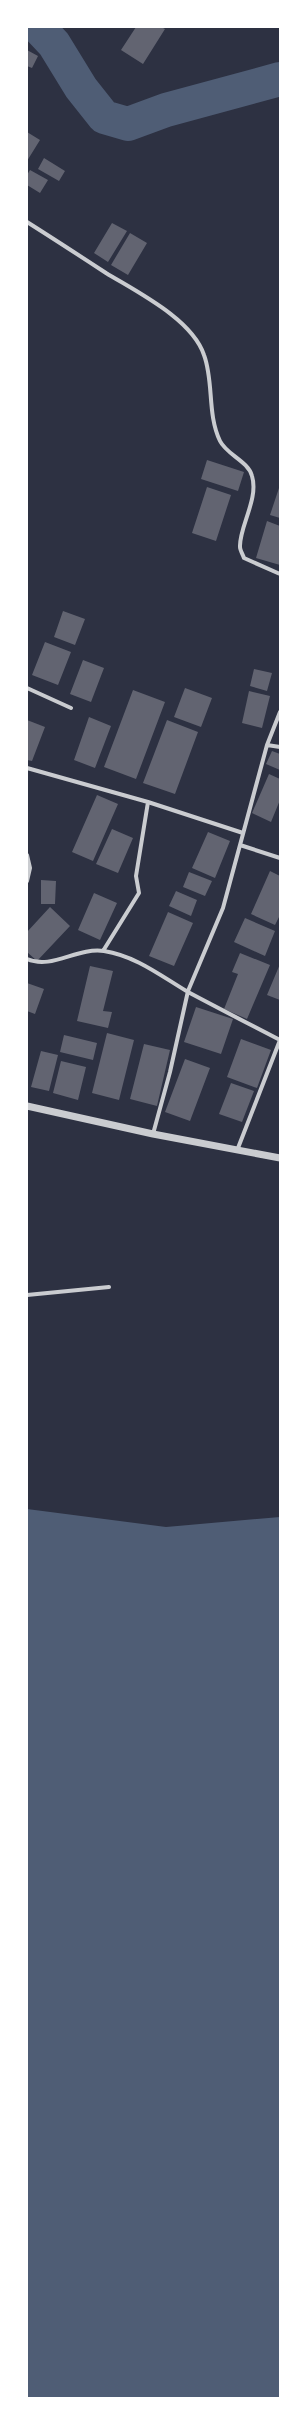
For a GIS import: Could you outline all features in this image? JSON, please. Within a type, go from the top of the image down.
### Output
[{"type":"street","points":[[27,222],[155,304],[177,320],[194,336],[204,355],[212,413],[220,441],[231,456],[252,474],[254,484],[252,500],[240,546],[244,558],[280,574]]},
{"type":"street","points":[[27,688],[71,708]]},
{"type":"street","points":[[153,1134],[170,1072],[188,991],[223,908],[267,745],[280,712]]},
{"type":"street","points":[[267,745],[280,747]]},
{"type":"street","points":[[27,768],[148,802],[243,833]]},
{"type":"street","points":[[103,951],[139,894],[137,872],[148,802]]},
{"type":"street","points":[[240,845],[280,858]]},
{"type":"street","points":[[27,856],[30,868],[27,881]]},
{"type":"street","points":[[27,960],[40,964],[86,952],[103,951],[145,965],[188,991],[280,1040],[238,1148]]},
{"type":"street","points":[[27,1106],[153,1134],[238,1148],[280,1158]]},
{"type":"street","points":[[27,1294],[109,1287]]},
{"type":"water","points":[[27,1509],[166,1527],[280,1517],[280,2398],[27,2398]]},
{"type":"building","points":[[136,27],[161,27],[165,29],[143,64],[121,50]]},
{"type":"building","points":[[27,50],[38,56],[32,68],[27,66]]},
{"type":"building","points":[[27,132],[40,140],[27,161]]},
{"type":"building","points":[[44,158],[65,171],[59,181],[38,169]]},
{"type":"building","points":[[30,170],[48,180],[40,193],[27,185],[27,175]]},
{"type":"building","points":[[112,223],[127,231],[108,262],[94,253]]},
{"type":"building","points":[[130,233],[147,243],[128,275],[111,265]]},
{"type":"building","points":[[207,460],[244,472],[238,491],[201,479]]},
{"type":"building","points":[[280,485],[280,518],[270,515]]},
{"type":"building","points":[[207,487],[231,495],[216,541],[192,533]]},
{"type":"building","points":[[267,521],[280,526],[280,565],[256,558]]},
{"type":"building","points":[[63,611],[85,619],[75,645],[54,637]]},
{"type":"building","points":[[45,642],[71,652],[58,685],[32,675]]},
{"type":"building","points":[[83,660],[104,668],[91,702],[70,694]]},
{"type":"building","points":[[254,669],[272,673],[267,691],[250,686]]},
{"type":"building","points":[[185,688],[212,698],[201,727],[174,717]]},
{"type":"building","points":[[133,690],[165,702],[136,779],[104,767]]},
{"type":"building","points":[[249,691],[270,696],[262,728],[242,723]]},
{"type":"building","points":[[89,717],[111,726],[95,768],[74,760]]},
{"type":"building","points":[[27,720],[45,727],[32,761],[27,760]]},
{"type":"building","points":[[167,720],[198,732],[175,794],[143,783]]},
{"type":"building","points":[[272,751],[280,754],[280,770],[266,764]]},
{"type":"building","points":[[269,774],[280,779],[280,800],[271,822],[252,813]]},
{"type":"building","points":[[97,795],[118,804],[93,861],[72,852]]},
{"type":"building","points":[[112,829],[133,838],[118,873],[96,864]]},
{"type":"building","points":[[208,832],[230,841],[215,878],[192,868]]},
{"type":"building","points":[[270,871],[280,876],[280,915],[275,925],[251,914]]},
{"type":"building","points":[[189,872],[212,881],[205,896],[183,887]]},
{"type":"building","points":[[41,880],[56,881],[55,904],[41,904]]},
{"type":"building","points":[[176,891],[197,900],[191,916],[169,906]]},
{"type":"building","points":[[94,893],[117,903],[100,940],[78,930]]},
{"type":"building","points":[[50,907],[70,926],[37,961],[27,952],[27,932]]},
{"type":"building","points":[[168,912],[193,923],[174,966],[149,956]]},
{"type":"building","points":[[245,918],[275,931],[265,956],[234,942]]},
{"type":"building","points":[[240,953],[270,965],[247,1019],[224,1009],[238,974],[232,972]]},
{"type":"building","points":[[280,964],[280,1000],[267,995]]},
{"type":"building","points":[[90,966],[113,971],[103,1011],[112,1012],[108,1028],[77,1021]]},
{"type":"building","points":[[27,983],[44,989],[35,1014],[27,1011]]},
{"type":"building","points":[[196,1007],[233,1019],[221,1054],[184,1042]]},
{"type":"building","points":[[107,1033],[134,1040],[119,1100],[92,1093]]},
{"type":"building","points":[[64,1035],[97,1043],[93,1060],[60,1052]]},
{"type":"building","points":[[241,1039],[271,1050],[257,1088],[227,1077]]},
{"type":"building","points":[[144,1044],[170,1050],[157,1106],[130,1099]]},
{"type":"building","points":[[41,1051],[58,1055],[49,1091],[31,1087]]},
{"type":"building","points":[[185,1059],[210,1068],[190,1121],[165,1112]]},
{"type":"building","points":[[61,1061],[86,1067],[78,1100],[53,1093]]},
{"type":"building","points":[[231,1083],[254,1091],[242,1122],[219,1114]]},
{"type":"waterway","points":[[38,27],[54,44],[81,88],[104,117],[128,124],[166,110],[280,79]]}]
